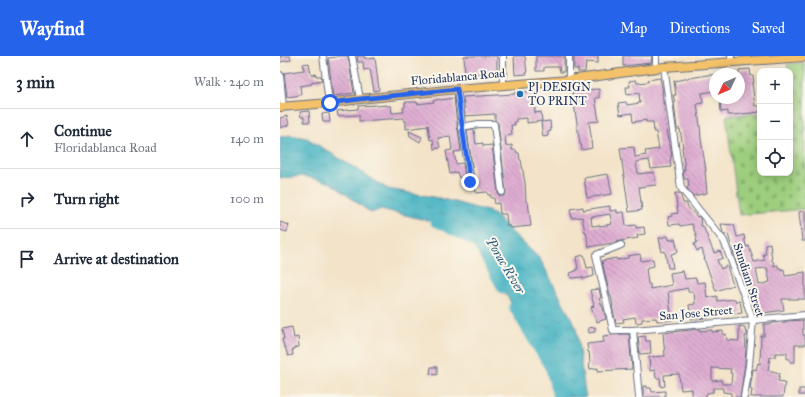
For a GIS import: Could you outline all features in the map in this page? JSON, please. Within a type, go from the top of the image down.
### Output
[{"type":"main road","name":"Floridablanca Road","points":[[281,107],[457,89],[569,80],[731,59],[801,57]]},
{"type":"street","points":[[323,56],[330,103]]},
{"type":"street","points":[[352,56],[360,99]]},
{"type":"street","points":[[503,56],[503,85]]},
{"type":"street","points":[[569,56],[569,80]]},
{"type":"street","name":"Sundiam Street","points":[[656,56],[660,67],[681,188],[724,241],[753,320],[744,397]]},
{"type":"street","points":[[280,75],[281,107]]},
{"type":"street","points":[[457,89],[470,182]]},
{"type":"street","points":[[462,127],[480,124],[494,124],[502,192]]},
{"type":"street","name":"San Jose Street","points":[[621,245],[596,255],[613,330],[633,330],[805,315]]},
{"type":"street","points":[[633,330],[639,397]]},
{"type":"green space","points":[[805,63],[805,209],[739,215],[726,116],[757,113],[757,176],[793,176],[793,68],[788,68],[787,64]]},
{"type":"water","points":[[290,135],[307,138],[388,189],[439,198],[491,212],[540,259],[576,327],[586,397],[560,397],[546,354],[520,318],[482,249],[461,232],[433,222],[381,209],[371,213],[331,183],[304,176],[280,178],[280,137]]},
{"type":"building","points":[[280,56],[290,56],[291,60],[280,62]]},
{"type":"building","points":[[348,56],[354,93],[333,96],[328,58]]},
{"type":"building","points":[[357,56],[364,56],[364,58],[369,59],[375,58],[379,90],[374,91],[370,69],[364,70],[363,62],[358,62]]},
{"type":"building","points":[[464,56],[497,56],[497,73],[465,74]]},
{"type":"building","points":[[514,56],[525,56],[527,74],[515,75]]},
{"type":"building","points":[[536,56],[564,56],[564,72],[560,72],[559,67],[544,67],[544,71],[536,71]]},
{"type":"building","points":[[574,56],[598,56],[598,63],[586,62],[585,72],[578,72],[578,69],[574,69]]},
{"type":"building","points":[[623,56],[652,56],[651,63],[623,66]]},
{"type":"building","points":[[309,63],[311,75],[316,74],[316,76],[321,76],[322,80],[312,82],[312,84],[300,86],[301,95],[287,97],[284,73],[304,70],[303,64]]},
{"type":"building","points":[[745,69],[750,69],[751,76],[753,76],[754,83],[752,83],[757,112],[728,115],[728,111],[721,112],[720,104],[745,104]]},
{"type":"building","points":[[709,75],[709,92],[702,93],[703,103],[697,104],[706,171],[707,193],[693,196],[687,188],[689,186],[688,179],[684,179],[683,170],[685,170],[683,147],[680,129],[677,129],[673,95],[676,95],[674,81]]},
{"type":"building","points":[[660,78],[663,92],[665,121],[672,155],[670,160],[671,167],[651,169],[649,160],[636,162],[638,174],[654,172],[656,185],[639,187],[642,210],[629,212],[620,148],[634,147],[635,157],[646,155],[645,151],[659,149],[653,122],[646,122],[646,120],[633,122],[632,113],[620,115],[618,103],[626,102],[627,105],[640,103],[639,93],[627,95],[626,87],[630,87],[629,81],[636,80],[637,83],[648,82],[648,80]]},
{"type":"building","points":[[582,88],[582,90],[599,89],[599,98],[595,98],[599,121],[589,122],[592,148],[582,150],[572,90]]},
{"type":"building","points":[[535,91],[535,113],[541,112],[542,121],[527,123],[527,118],[516,119],[516,122],[514,122],[515,125],[511,125],[512,135],[505,136],[506,146],[512,145],[512,150],[516,150],[517,153],[519,153],[531,226],[511,228],[510,226],[507,226],[506,214],[500,214],[499,203],[495,204],[494,198],[491,198],[491,195],[488,195],[487,192],[476,193],[474,187],[467,130],[473,129],[476,144],[483,143],[483,146],[492,145],[498,193],[500,196],[504,196],[506,193],[498,123],[495,120],[495,114],[465,116],[463,97],[515,94]]},
{"type":"building","points":[[454,98],[461,151],[454,152],[456,164],[463,163],[465,177],[459,178],[457,172],[450,174],[446,151],[452,150],[450,136],[438,138],[440,148],[434,149],[433,139],[430,140],[428,125],[406,129],[406,121],[404,121],[404,118],[359,121],[359,115],[338,116],[337,111],[358,109],[358,106],[387,105],[391,106],[392,113],[404,112],[403,108],[405,107],[405,102],[417,102],[417,104],[434,102],[433,101],[440,99]]},
{"type":"building","points":[[309,111],[310,122],[304,122],[304,117],[301,117],[300,112]]},
{"type":"building","points":[[329,113],[330,122],[323,122],[322,114]]},
{"type":"building","points":[[287,116],[289,125],[280,128],[280,118]]},
{"type":"building","points":[[550,121],[551,131],[548,132],[548,136],[543,137],[541,122]]},
{"type":"building","points":[[409,131],[422,137],[420,142],[410,136]]},
{"type":"building","points":[[608,174],[612,194],[587,198],[584,178]]},
{"type":"building","points":[[675,193],[679,193],[683,203],[687,203],[687,206],[697,217],[698,216],[700,218],[701,226],[703,226],[714,253],[720,251],[723,258],[717,260],[721,269],[727,266],[733,285],[716,291],[704,259],[702,249],[697,251],[694,244],[697,242],[697,238],[692,224],[680,226],[679,224],[669,225],[668,217],[672,216],[671,214],[678,213]]},
{"type":"building","points":[[610,206],[610,211],[617,210],[617,213],[624,212],[626,226],[636,225],[636,228],[644,227],[645,234],[637,235],[638,238],[589,247],[582,217],[572,218],[570,209],[583,207],[583,210]],"holes":[[[610,214],[612,224],[592,226],[591,217]]]},
{"type":"building","points":[[805,211],[805,241],[802,241],[799,212]]},
{"type":"building","points":[[280,222],[289,225],[287,232],[280,230]]},
{"type":"building","points":[[721,224],[734,225],[737,237],[744,235],[746,247],[749,246],[754,262],[765,260],[763,254],[766,254],[765,244],[770,243],[774,266],[778,265],[778,268],[781,268],[781,270],[784,269],[785,276],[805,272],[805,299],[782,299],[784,310],[756,314],[743,280],[740,267],[738,267],[728,234],[725,235]],"holes":[[[767,268],[770,282],[759,285],[756,269]]]},
{"type":"building","points":[[668,236],[669,240],[675,239],[678,252],[671,254],[673,268],[668,268],[665,251],[662,252],[659,238]]},
{"type":"building","points":[[640,254],[641,261],[653,259],[654,266],[646,268],[650,289],[672,285],[670,273],[683,271],[685,279],[696,278],[697,283],[705,282],[707,298],[717,296],[717,301],[735,299],[736,302],[740,301],[742,313],[734,314],[734,310],[726,311],[725,309],[714,310],[714,316],[709,316],[709,318],[691,319],[689,305],[695,304],[694,292],[688,292],[688,288],[668,292],[672,320],[657,321],[656,318],[642,319],[642,322],[636,323],[635,317],[623,319],[624,322],[616,323],[602,261],[616,258],[617,260],[628,258],[628,256]]},
{"type":"building","points":[[584,255],[587,268],[593,267],[594,276],[583,279],[583,277],[571,278],[570,273],[578,269],[576,257]]},
{"type":"building","points":[[599,289],[601,298],[599,299],[606,319],[597,322],[591,307],[594,306],[590,290]]},
{"type":"building","points":[[803,320],[805,345],[795,345],[795,362],[790,362],[790,359],[787,359],[787,353],[775,353],[775,357],[770,357],[768,370],[780,373],[778,381],[785,382],[783,397],[751,397],[752,390],[750,389],[753,369],[756,370],[758,363],[760,364],[761,336],[764,336],[764,324]]},
{"type":"building","points":[[739,326],[745,327],[747,336],[745,336],[745,364],[740,397],[731,397],[731,393],[723,392],[723,388],[713,388],[713,392],[707,393],[706,397],[692,397],[692,389],[681,390],[679,374],[664,375],[665,386],[661,387],[660,378],[656,378],[655,370],[650,371],[649,357],[665,356],[663,333],[700,329],[700,331],[723,331],[723,335],[726,334],[727,340],[739,341]],"holes":[[[712,368],[731,369],[731,384],[722,384],[721,380],[712,381]]]},
{"type":"building","points":[[292,327],[294,338],[298,337],[299,347],[292,350],[293,355],[288,356],[282,339],[284,339],[282,329]]},
{"type":"building","points":[[595,327],[595,332],[589,333],[588,328]]},
{"type":"building","points":[[629,334],[632,369],[598,371],[598,368],[590,369],[587,344],[604,342],[603,336]]},
{"type":"building","points":[[645,336],[646,341],[650,341],[651,353],[640,354],[638,337]]},
{"type":"building","points":[[431,367],[437,367],[437,375],[430,374]]},
{"type":"building","points":[[643,386],[651,388],[652,392],[665,391],[665,397],[643,397]]},
{"type":"building","points":[[799,389],[805,389],[805,395],[799,395]]},
{"type":"waterway","name":"Porac River","points":[[435,221],[477,242],[503,288]]},
{"type":"waterway","name":"Porac River","points":[[514,307],[551,369],[558,397]]},
{"type":"place","name":"PJ DESIGN TO PRINT","points":[[520,94]]},
{"type":"route","points":[[330,103],[457,89],[470,182]]}]
